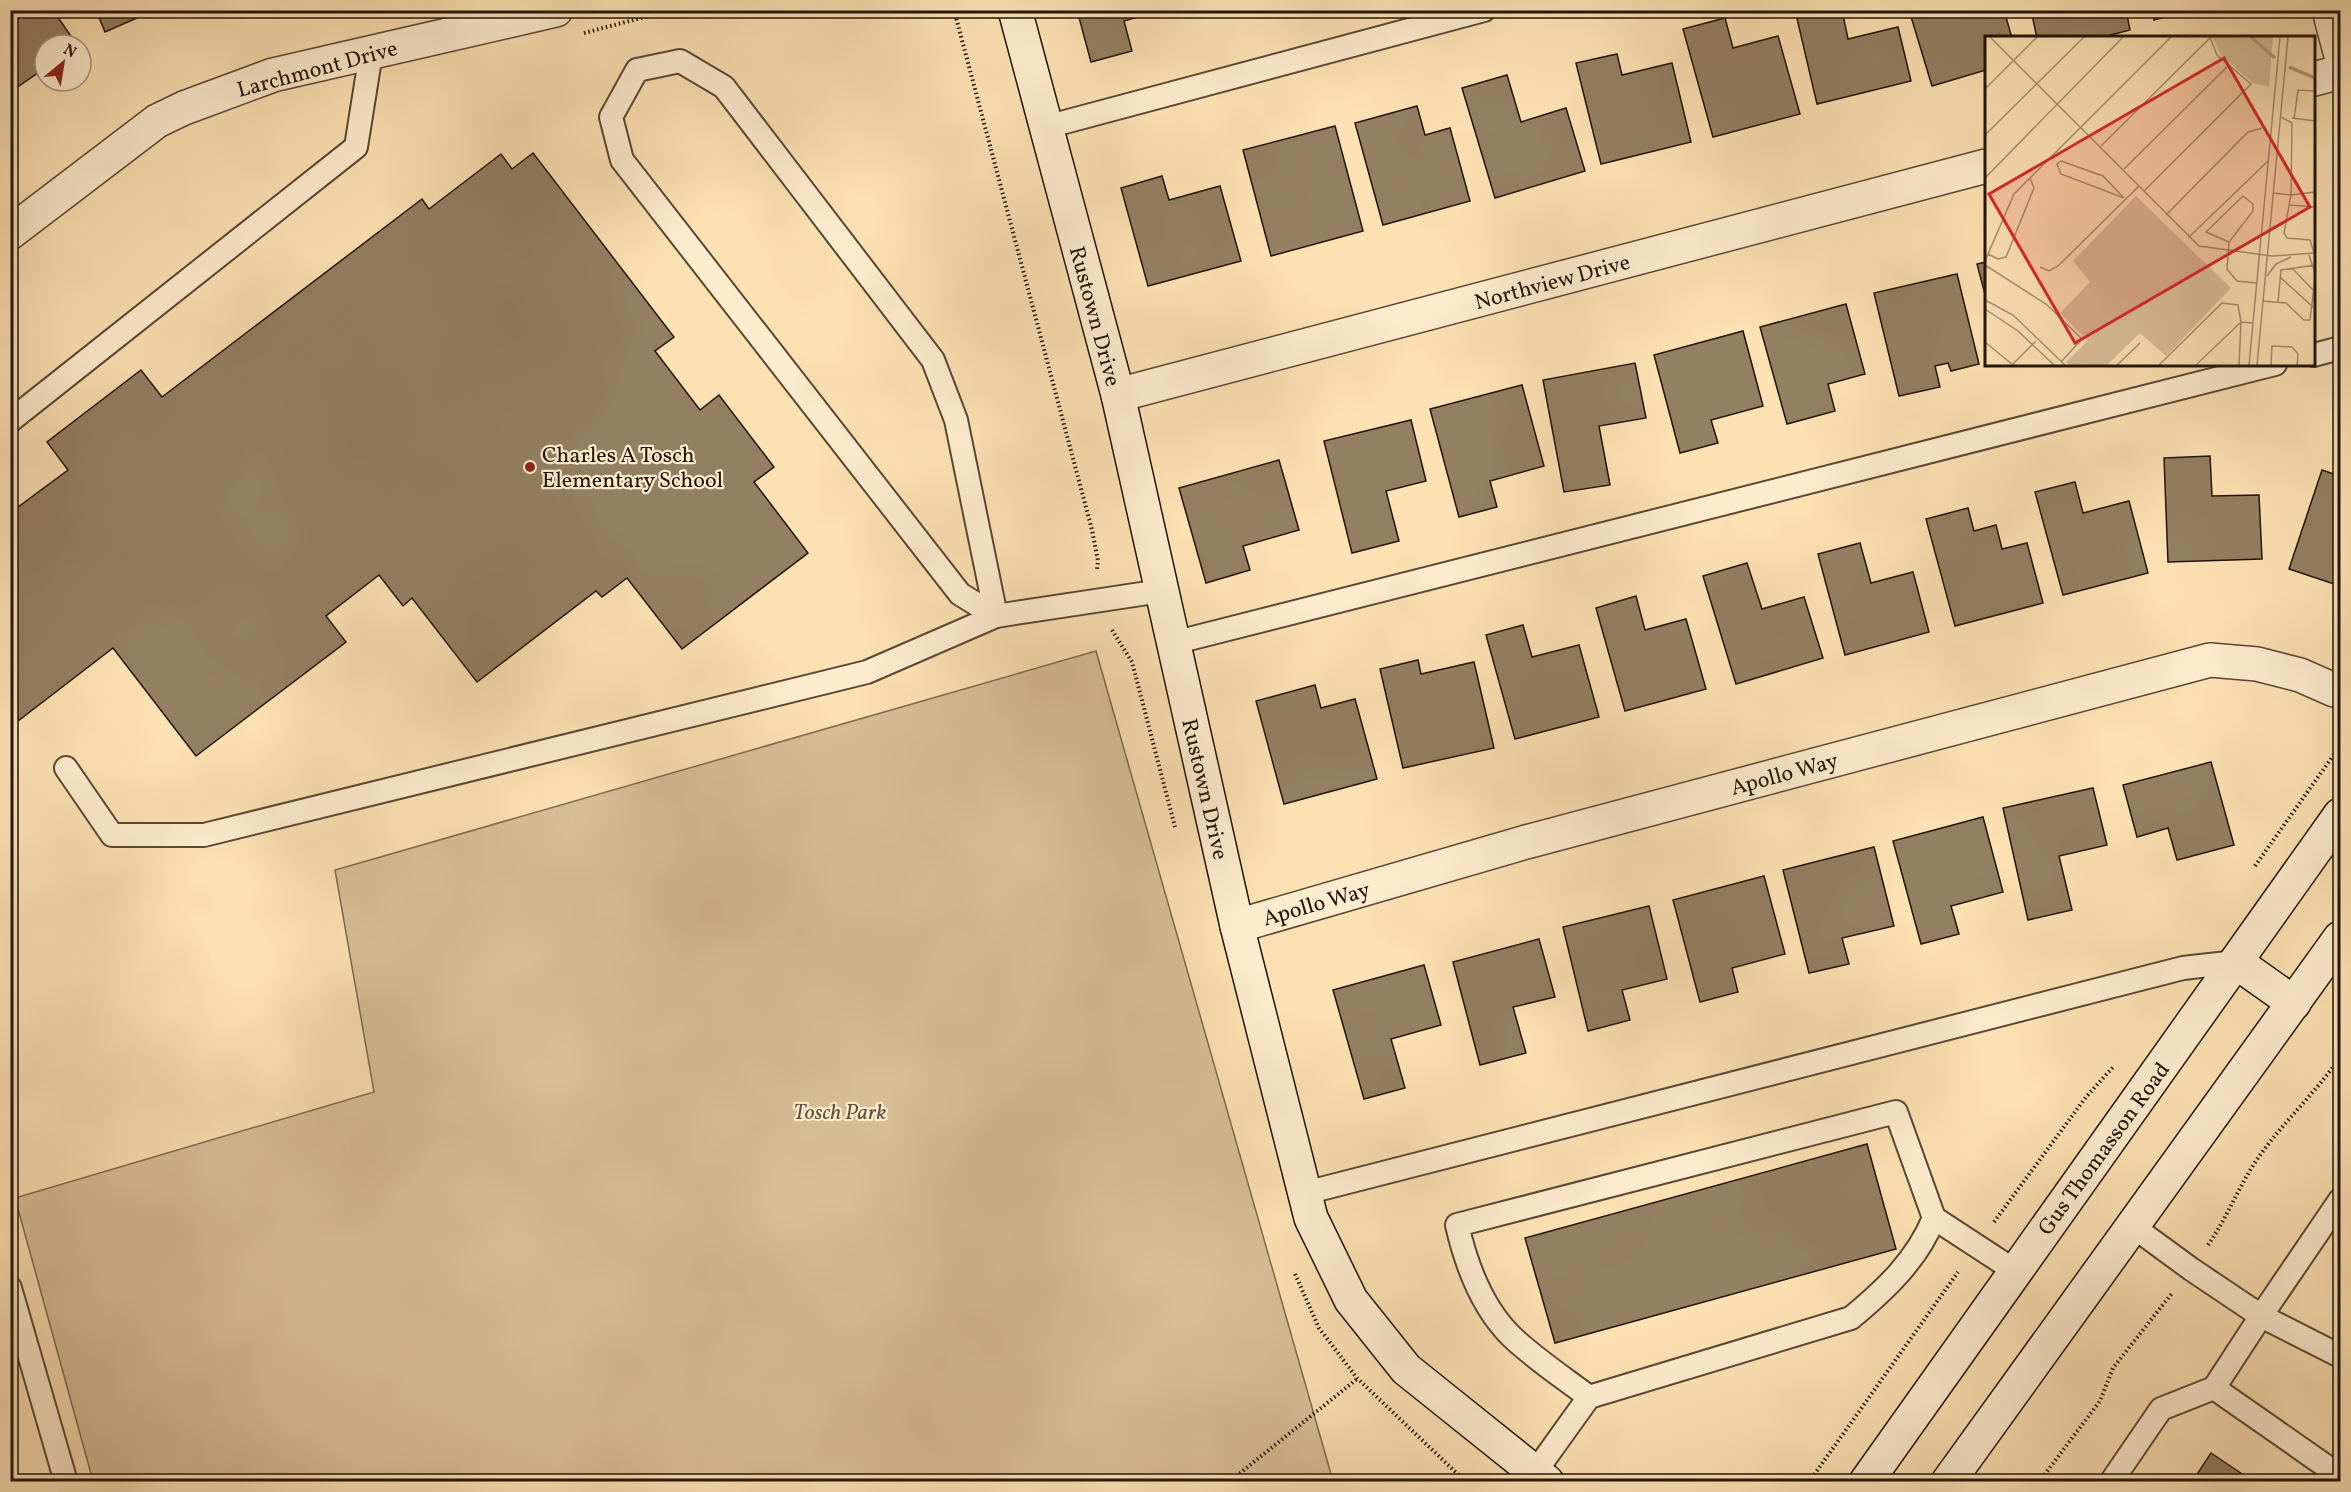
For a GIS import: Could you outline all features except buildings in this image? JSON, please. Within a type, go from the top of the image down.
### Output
[{"type":"street","name":"Larchmont Drive","points":[[10,233],[156,121],[184,108],[273,75],[556,10]]},
{"type":"street","name":"Rustown Drive","points":[[1015,10],[1118,395],[1237,926],[1311,1218],[1350,1300],[1406,1369],[1537,1479]]},
{"type":"street","points":[[2329,10],[2340,52]]},
{"type":"street","points":[[2315,78],[2340,72]]},
{"type":"street","name":"Northview Drive","points":[[1118,395],[1985,166]]},
{"type":"street","name":"Apollo Way","points":[[1237,926],[1526,842],[2210,660],[2258,663],[2300,675],[2334,690]]},
{"type":"street","name":"Gus Thomasson Road","points":[[1866,1482],[2340,816]]},
{"type":"street","points":[[1948,1482],[2340,938]]},
{"type":"street","points":[[2236,962],[2294,1003]]},
{"type":"lane","points":[[1046,127],[1484,10]]},
{"type":"lane","points":[[10,421],[356,147],[371,52]]},
{"type":"lane","points":[[680,61],[724,87],[933,360],[956,420],[996,616],[960,594],[622,160],[610,117],[637,70],[680,61]]},
{"type":"lane","points":[[2315,354],[2340,348]]},
{"type":"lane","points":[[1173,643],[2267,366]]},
{"type":"lane","points":[[66,768],[112,835],[204,835],[867,672],[996,616],[1161,591]]},
{"type":"lane","points":[[1305,1193],[2183,968],[2236,962]]},
{"type":"lane","points":[[1589,1397],[1511,1336],[1486,1302],[1465,1261],[1457,1225],[1896,1112],[1934,1218],[2015,1271]]},
{"type":"lane","points":[[2111,1482],[2161,1409],[2214,1388],[2260,1316],[2340,1200]]},
{"type":"lane","points":[[1537,1479],[1589,1397],[1851,1318],[1880,1294],[1901,1271],[1925,1240],[1934,1218]]},
{"type":"lane","points":[[2132,1225],[2260,1316],[2340,1356]]},
{"type":"lane","points":[[10,1288],[66,1482]]},
{"type":"lane","points":[[2214,1388],[2340,1476]]},
{"type":"path","points":[[2252,872],[2340,746]]},
{"type":"path","points":[[1809,1482],[1976,1246],[2086,1097],[2120,1057]]},
{"type":"path","points":[[1229,1482],[1358,1378]]},
{"type":"green space","name":"Tosch Park","points":[[1096,651],[1333,1481],[93,1481],[15,1198],[374,1092],[335,870]]},
{"type":"place","name":"Charles A Tosch Elementary School","points":[[530,467]]}]
